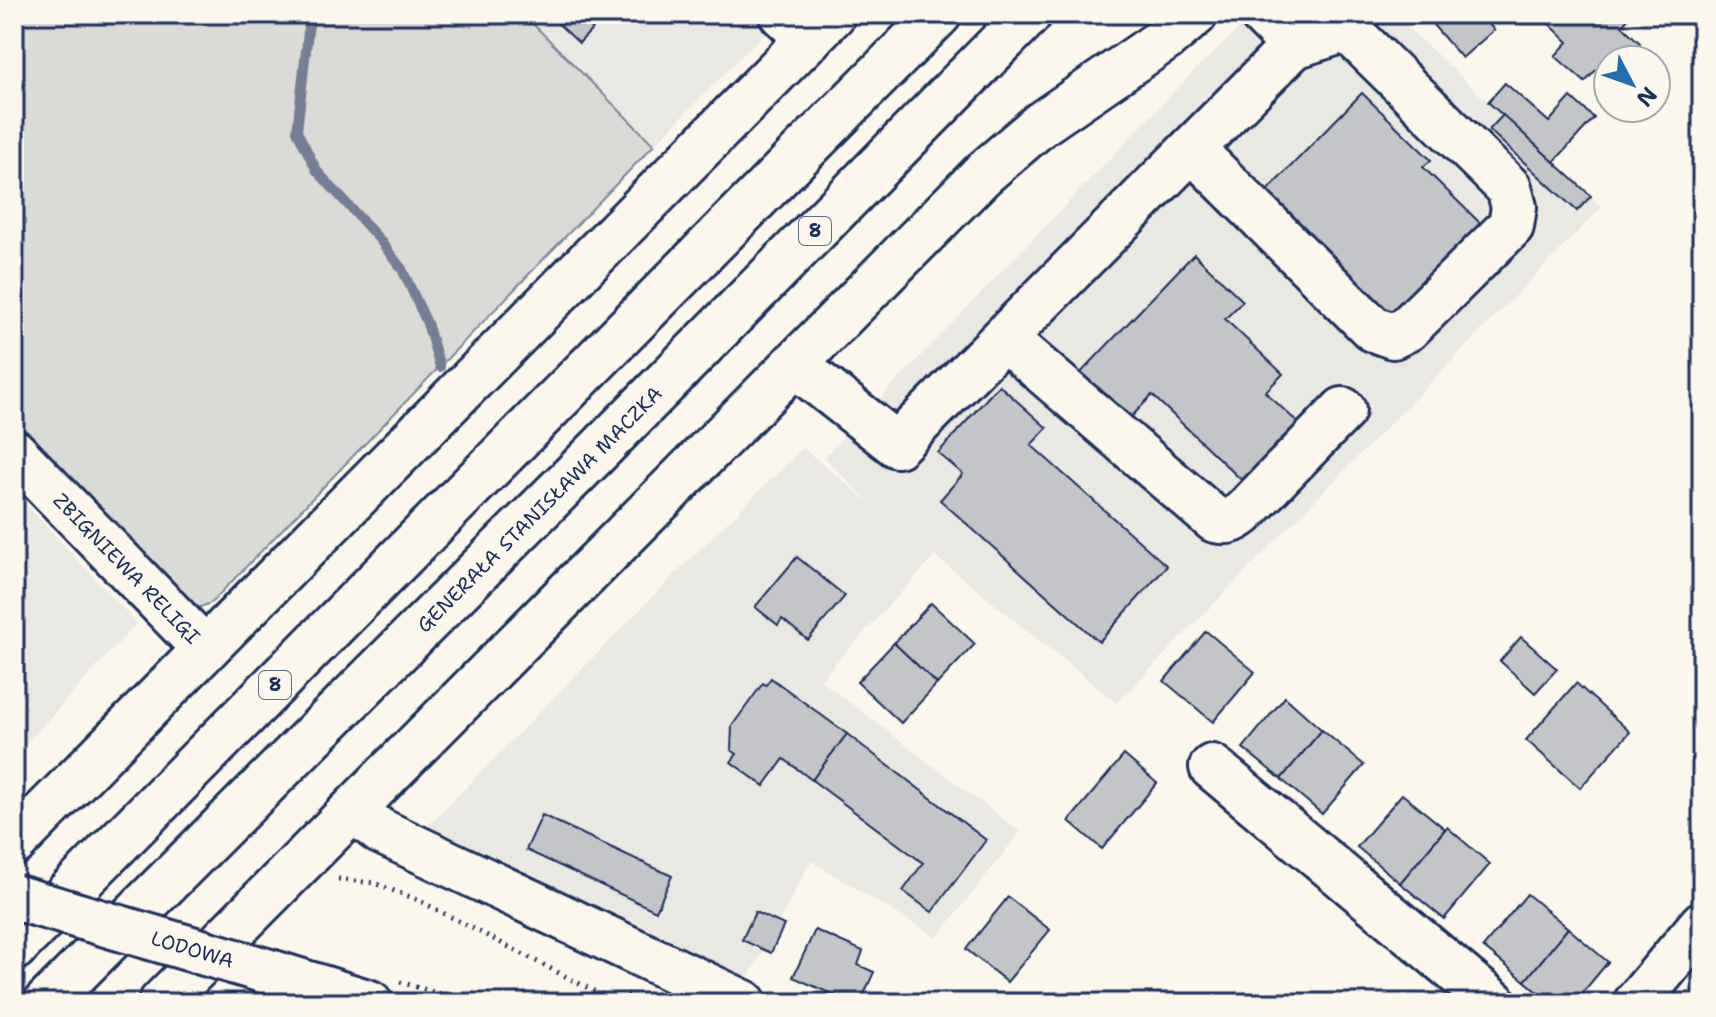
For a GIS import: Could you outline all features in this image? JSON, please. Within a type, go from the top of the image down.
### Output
[{"type":"main road","name":"8","points":[[14,948],[939,14]]},
{"type":"main road","name":"GENERAŁA STANISŁAWA MACZKA","points":[[46,1003],[1029,14]]},
{"type":"main road","points":[[161,1003],[1013,145],[1165,39],[1195,14]]},
{"type":"main road","points":[[1262,14],[1294,46]]},
{"type":"main road","points":[[14,843],[205,649],[808,22]]},
{"type":"main road","points":[[794,364],[897,445],[1294,46],[1347,29],[1509,188],[1514,207],[1511,226],[1407,329],[1393,336],[1373,329],[1192,149]]},
{"type":"main road","points":[[1004,338],[1067,409],[1215,520],[1224,522],[1235,520],[1243,513],[1343,410]]},
{"type":"main road","name":"ZBIGNIEWA RELIGI","points":[[14,452],[205,649]]},
{"type":"main road","points":[[1212,767],[1494,1003]]},
{"type":"main road","points":[[353,810],[380,831],[744,1003]]},
{"type":"main road","name":"LODOWA","points":[[14,897],[370,1003]]},
{"type":"main road","points":[[1636,1003],[1702,924]]},
{"type":"path","points":[[335,878],[374,883],[418,900],[617,1003]]},
{"type":"shaded area","points":[[14,14],[523,14],[654,145],[211,603],[198,608],[178,598],[14,420]]},
{"type":"shaded area","points":[[523,14],[783,14],[654,145]]},
{"type":"shaded area","points":[[1255,14],[1393,14],[1602,207],[1117,703],[935,556],[820,680],[1020,832],[937,938],[811,861],[748,978],[426,828],[803,448],[869,502],[824,457],[1194,71]]},
{"type":"shaded area","points":[[14,492],[137,623],[14,757]]},
{"type":"building","points":[[548,14],[607,14],[579,43]]},
{"type":"building","points":[[1444,14],[1463,14],[1466,18],[1471,14],[1480,14],[1494,30],[1462,58],[1433,25]]},
{"type":"building","points":[[1539,14],[1631,14],[1622,26],[1640,43],[1592,44],[1592,74],[1585,82],[1555,56],[1568,42]]},
{"type":"building","points":[[1505,83],[1549,122],[1571,97],[1592,116],[1592,120],[1554,162],[1488,102]]},
{"type":"building","points":[[1362,93],[1431,160],[1423,167],[1481,224],[1386,322],[1259,199]]},
{"type":"building","points":[[1503,115],[1591,196],[1577,211],[1489,130]]},
{"type":"building","points":[[1194,254],[1243,301],[1225,319],[1283,374],[1265,392],[1309,433],[1253,491],[1152,395],[1121,428],[1073,381]]},
{"type":"building","points":[[999,385],[1047,428],[1031,445],[1167,566],[1099,642],[940,500],[963,474],[938,453]]},
{"type":"building","points":[[797,557],[845,596],[808,640],[782,619],[778,625],[755,607]]},
{"type":"building","points":[[931,603],[975,644],[937,684],[894,643]]},
{"type":"building","points":[[1206,631],[1255,672],[1213,722],[1164,681]]},
{"type":"building","points":[[1521,637],[1557,669],[1535,693],[1500,661]]},
{"type":"building","points":[[894,643],[937,684],[901,723],[857,682]]},
{"type":"building","points":[[771,678],[847,734],[812,780],[784,759],[764,786],[731,762],[737,754],[731,750],[732,726],[763,683],[766,685]]},
{"type":"building","points":[[1576,683],[1630,732],[1580,788],[1526,740]]},
{"type":"building","points":[[1285,697],[1322,730],[1281,779],[1243,748]]},
{"type":"building","points":[[1322,730],[1364,765],[1322,814],[1281,779]]},
{"type":"building","points":[[847,734],[986,840],[932,912],[903,891],[923,863],[812,780]]},
{"type":"building","points":[[1124,755],[1157,783],[1102,849],[1069,821]]},
{"type":"building","points":[[1402,794],[1445,829],[1400,883],[1357,847]]},
{"type":"building","points":[[542,815],[672,876],[656,911],[526,850]]},
{"type":"building","points":[[1447,827],[1490,864],[1444,919],[1400,883]]},
{"type":"building","points":[[1527,894],[1568,928],[1525,981],[1483,947]]},
{"type":"building","points":[[1008,897],[1050,930],[1007,982],[966,949]]},
{"type":"building","points":[[755,912],[784,925],[771,953],[742,940]]},
{"type":"building","points":[[1568,928],[1608,962],[1574,1003],[1551,1003],[1525,981]]},
{"type":"building","points":[[815,930],[863,951],[858,965],[874,972],[860,1003],[852,1003],[793,977]]},
{"type":"waterway","points":[[310,14],[297,131],[317,171],[402,269],[427,323],[440,367]]}]
